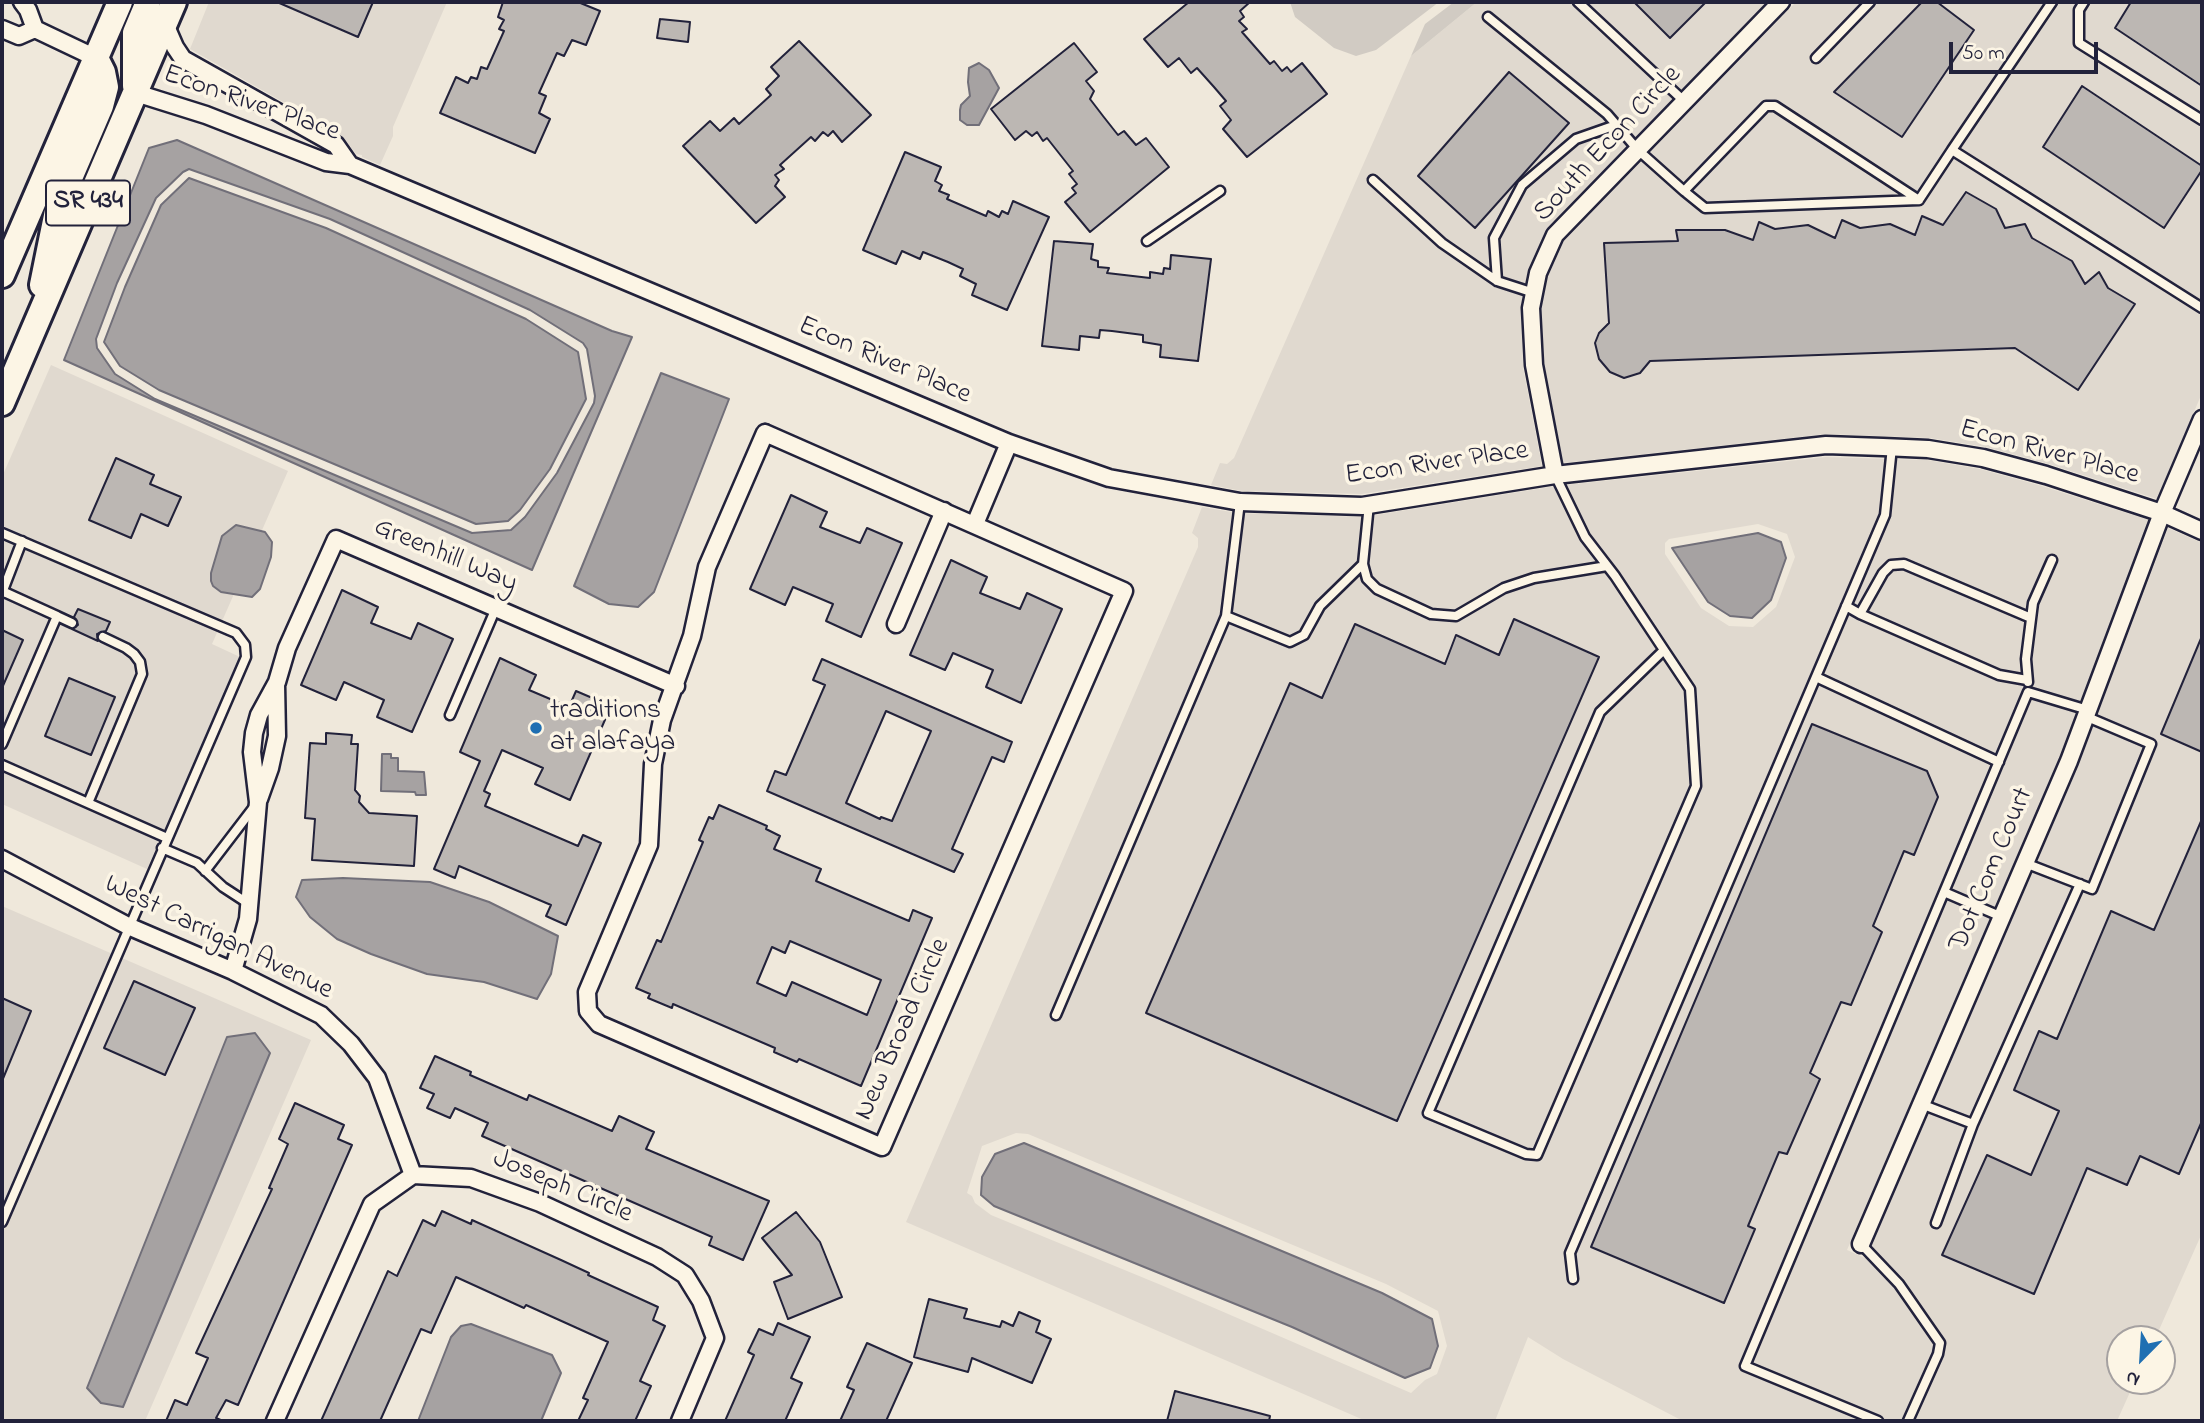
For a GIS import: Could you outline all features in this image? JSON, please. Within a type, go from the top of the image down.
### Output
[{"type":"main road","name":"SR 434","points":[[2,275],[120,2]]},
{"type":"main road","points":[[136,93],[135,33],[148,2]]},
{"type":"main road","name":"SR 434","points":[[2,404],[170,13]]},
{"type":"main road","points":[[32,334],[58,205],[101,106],[106,87],[96,58]]},
{"type":"street","points":[[6,2],[27,5],[35,29],[96,58]]},
{"type":"street","name":"South Econ Circle","points":[[1555,475],[1534,365],[1531,308],[1538,273],[1555,235],[1782,2]]},
{"type":"street","name":"Econ River Place","points":[[170,13],[175,47],[183,59],[336,145],[350,165]]},
{"type":"street","points":[[2,29],[19,36],[35,29]]},
{"type":"street","name":"Econ River Place","points":[[136,93],[206,115],[326,162],[350,165],[1009,443],[1109,478],[1240,502],[1369,504],[1555,475],[1826,445],[1892,447],[1928,449],[1983,458],[2046,475],[2162,513],[2202,531]]},
{"type":"street","points":[[2162,513],[2202,419]]},
{"type":"street","name":"New Broad Circle","points":[[765,433],[944,511],[1124,590],[882,1147],[599,1024],[588,1011],[587,992],[649,845],[653,764],[662,720],[692,636],[707,567],[765,433]]},
{"type":"street","points":[[975,524],[1009,443]]},
{"type":"street","points":[[896,624],[944,511]]},
{"type":"street","name":"Dot Com Court","points":[[1861,1244],[2069,761],[2162,513]]},
{"type":"street","name":"Greenhill Way","points":[[233,971],[248,919],[258,802],[252,752],[254,733],[287,648],[336,539],[676,685]]},
{"type":"street","name":"Greenhill Way","points":[[258,802],[270,768],[277,736],[276,682]]},
{"type":"street","name":"West Carrigan Avenue","points":[[2,859],[128,926],[233,971],[321,1015],[351,1044],[377,1078],[413,1175]]},
{"type":"street","points":[[275,1421],[372,1204],[413,1175]]},
{"type":"street","name":"Joseph Circle","points":[[413,1175],[471,1178],[540,1203],[657,1257],[685,1275],[701,1301],[715,1338],[680,1421]]},
{"type":"lane","points":[[1578,2],[1685,102]]},
{"type":"lane","points":[[1816,58],[1870,2]]},
{"type":"lane","points":[[1919,200],[2052,2]]},
{"type":"lane","points":[[2084,2],[2079,9],[2079,43],[2202,120]]},
{"type":"lane","points":[[1488,17],[1607,114],[1638,150],[1705,208],[1919,200]]},
{"type":"lane","points":[[1684,191],[1766,106],[1775,106],[1919,200]]},
{"type":"lane","points":[[1497,281],[1494,239],[1522,185],[1576,139],[1616,125]]},
{"type":"lane","points":[[1952,150],[2202,308]]},
{"type":"lane","points":[[1373,180],[1443,243],[1497,281],[1534,293]]},
{"type":"lane","points":[[1147,241],[1220,191]]},
{"type":"lane","points":[[1573,1279],[1570,1253],[1885,514],[1892,447]]},
{"type":"lane","points":[[1555,475],[1584,537],[1607,566],[1664,650],[1690,689],[1696,786],[1537,1154],[1526,1154],[1427,1113],[1600,712],[1664,650]]},
{"type":"lane","points":[[1056,1015],[1226,616],[1240,502]]},
{"type":"lane","points":[[1369,504],[1363,564],[1367,579],[1377,589],[1432,614],[1456,616],[1504,588],[1524,581],[1607,566]]},
{"type":"lane","points":[[2,533],[236,633],[245,645],[246,657],[2,1222]]},
{"type":"lane","points":[[22,541],[2,592],[72,623]]},
{"type":"lane","points":[[1878,1421],[1745,1366],[2028,692],[2026,659],[2033,603],[2052,560]]},
{"type":"lane","points":[[1226,616],[1290,642],[1304,635],[1320,606],[1363,564]]},
{"type":"lane","points":[[1860,614],[1883,573],[1891,565],[1904,565],[2031,618]]},
{"type":"lane","points":[[1846,606],[1999,675],[2027,680]]},
{"type":"lane","points":[[450,715],[496,608]]},
{"type":"lane","points":[[2,744],[57,617]]},
{"type":"lane","points":[[88,803],[142,674],[140,662],[134,654],[103,637]]},
{"type":"lane","points":[[1816,677],[1999,762]]},
{"type":"lane","points":[[2025,863],[2092,889],[2151,744],[2086,713],[2028,692]]},
{"type":"lane","points":[[2,765],[167,838]]},
{"type":"lane","points":[[205,871],[258,802]]},
{"type":"lane","points":[[162,848],[197,863],[223,887],[249,904]]},
{"type":"lane","points":[[1936,1223],[1973,1124],[2080,884]]},
{"type":"lane","points":[[1944,892],[2002,917]]},
{"type":"lane","points":[[1921,1104],[1973,1124]]},
{"type":"lane","points":[[1861,1244],[1899,1284],[1940,1343],[1938,1354],[1908,1421]]},
{"type":"shaded area","points":[[209,2],[447,2],[393,127],[393,136],[380,165],[356,154],[341,135],[190,49]]},
{"type":"shaded area","points":[[1290,2],[1439,2],[1376,50],[1356,56],[1334,48],[1295,17]]},
{"type":"shaded area","points":[[1454,2],[1477,2],[1411,56],[1425,24]]},
{"type":"shaded area","points":[[1477,2],[1767,2],[1549,227],[1528,271],[1521,306],[1523,367],[1542,466],[1362,494],[1242,491],[1211,485],[1220,463],[1227,464],[1234,458],[1411,56]]},
{"type":"shaded area","points":[[1796,2],[2202,2],[2202,393],[2157,499],[1986,447],[1930,438],[1826,434],[1563,463],[1544,362],[1541,308],[1548,276],[1564,241]]},
{"type":"shaded area","points":[[979,63],[989,70],[999,88],[979,125],[967,125],[960,120],[960,110],[970,96],[969,68]]},
{"type":"shaded area","points":[[177,140],[612,331],[632,337],[532,570],[64,360],[149,148]],"holes":[[[189,169],[330,219],[530,310],[583,343],[587,349],[594,403],[557,473],[525,517],[511,530],[472,533],[155,399],[115,374],[97,348],[96,339],[117,283],[156,198],[183,172]]]},
{"type":"shaded area","points":[[189,178],[326,228],[526,319],[578,352],[586,399],[550,469],[520,510],[508,521],[476,524],[159,390],[120,366],[104,342],[161,205]]},
{"type":"shaded area","points":[[51,365],[288,471],[212,644],[240,657],[147,869],[2,804],[2,477]]},
{"type":"shaded area","points":[[661,373],[729,399],[654,592],[638,607],[609,604],[574,586]]},
{"type":"shaded area","points":[[1826,457],[1927,460],[1980,469],[2149,520],[2060,757],[1847,1250],[1865,1258],[2079,764],[2168,528],[2202,543],[2202,1233],[2161,1325],[2106,1325],[2106,1395],[2129,1395],[2117,1421],[1683,1421],[1563,1359],[1528,1337],[1495,1421],[1366,1421],[906,1222],[1198,547],[1198,538],[1192,533],[1202,507],[1237,513],[1363,517],[1556,486]],"holes":[[[1758,524],[1787,534],[1795,557],[1776,607],[1753,627],[1729,626],[1701,608],[1665,554],[1665,543],[1669,539]],[[1016,1133],[1028,1134],[1386,1284],[1438,1311],[1447,1346],[1437,1374],[1425,1380],[1411,1393],[991,1215],[967,1193],[982,1146]]]},
{"type":"shaded area","points":[[236,525],[265,532],[272,542],[271,557],[260,589],[252,597],[221,592],[211,581],[222,536]]},
{"type":"shaded area","points":[[1758,533],[1781,542],[1786,558],[1771,600],[1752,618],[1730,616],[1708,602],[1672,548]]},
{"type":"shaded area","points":[[382,754],[391,754],[391,758],[398,758],[398,771],[424,772],[426,795],[381,791]]},
{"type":"shaded area","points":[[343,878],[430,882],[489,902],[558,936],[551,974],[537,999],[484,982],[427,974],[337,939],[310,917],[296,897],[302,880]]},
{"type":"shaded area","points":[[2,906],[311,1040],[145,1421],[2,1421]]},
{"type":"shaded area","points":[[255,1033],[270,1053],[123,1407],[101,1403],[87,1388],[227,1037]]},
{"type":"shaded area","points":[[1024,1143],[1382,1293],[1432,1319],[1438,1346],[1430,1368],[1405,1378],[1292,1327],[994,1206],[981,1195],[982,1177],[995,1154]]},
{"type":"shaded area","points":[[471,1324],[552,1355],[561,1373],[541,1421],[418,1421],[451,1337],[461,1326]]},
{"type":"building","points":[[277,2],[373,2],[358,37]]},
{"type":"building","points":[[503,2],[578,2],[600,11],[586,45],[572,40],[564,56],[557,53],[539,93],[546,96],[539,113],[550,119],[535,153],[440,113],[456,77],[468,83],[471,77],[477,79],[481,67],[487,69],[504,31],[499,29],[504,20],[498,17]]},
{"type":"building","points":[[1189,2],[1250,2],[1240,11],[1244,17],[1239,21],[1247,29],[1242,32],[1270,64],[1274,61],[1282,71],[1287,67],[1291,72],[1302,63],[1327,94],[1247,157],[1223,129],[1231,120],[1220,106],[1226,101],[1214,87],[1197,68],[1191,73],[1179,58],[1168,67],[1144,39]]},
{"type":"building","points":[[1634,2],[1706,2],[1670,38]]},
{"type":"building","points":[[1922,2],[1937,2],[1974,30],[1902,137],[1834,92]]},
{"type":"building","points":[[2131,2],[2202,2],[2202,86],[2115,28]]},
{"type":"building","points":[[660,19],[690,22],[688,42],[657,38]]},
{"type":"building","points":[[799,41],[871,115],[842,142],[833,131],[828,136],[823,132],[815,141],[811,137],[780,165],[784,169],[775,175],[779,180],[775,186],[785,197],[756,223],[683,146],[710,121],[720,131],[734,118],[739,124],[760,105],[771,95],[766,89],[779,76],[771,67]]},
{"type":"building","points":[[1074,43],[1097,72],[1086,81],[1094,91],[1090,99],[1103,116],[1118,135],[1124,131],[1136,145],[1146,138],[1169,167],[1090,232],[1065,202],[1076,193],[1072,188],[1077,184],[1069,174],[1073,171],[1047,138],[1043,141],[1037,132],[1032,136],[1026,131],[1015,140],[991,109]]},
{"type":"building","points":[[1509,72],[1569,123],[1475,228],[1418,176]]},
{"type":"building","points":[[2082,86],[2202,166],[2164,228],[2043,147]]},
{"type":"building","points":[[905,152],[941,167],[935,181],[942,185],[939,191],[949,195],[947,199],[986,216],[988,211],[999,217],[1002,211],[1008,214],[1013,201],[1049,217],[1007,310],[972,295],[976,284],[960,276],[963,269],[948,262],[923,252],[920,259],[902,251],[896,264],[863,250]]},
{"type":"building","points":[[1966,192],[1996,209],[2005,228],[2025,224],[2032,238],[2072,261],[2085,284],[2099,272],[2108,288],[2135,304],[2078,390],[2015,348],[1650,361],[1640,373],[1624,378],[1610,372],[1599,359],[1595,343],[1599,333],[1609,323],[1604,243],[1678,241],[1676,230],[1725,230],[1753,240],[1759,222],[1775,229],[1808,225],[1835,238],[1842,220],[1860,228],[1890,224],[1915,235],[1922,216],[1943,225]]},
{"type":"building","points":[[1054,241],[1093,244],[1091,259],[1098,261],[1098,267],[1109,268],[1107,273],[1150,278],[1150,272],[1163,274],[1164,268],[1170,269],[1171,255],[1211,259],[1198,361],[1160,357],[1161,345],[1143,342],[1143,335],[1112,331],[1100,330],[1099,338],[1080,336],[1079,350],[1042,346]]},
{"type":"building","points":[[116,458],[154,475],[150,484],[181,497],[168,526],[141,514],[131,538],[89,520]]},
{"type":"building","points":[[791,495],[827,512],[820,527],[860,543],[867,528],[902,543],[861,637],[826,621],[833,604],[793,587],[785,605],[750,589]]},
{"type":"building","points":[[951,560],[987,577],[980,593],[1020,609],[1027,593],[1062,609],[1021,703],[986,687],[993,670],[953,653],[945,670],[910,655]]},
{"type":"building","points":[[342,590],[378,607],[371,623],[411,639],[418,623],[453,639],[412,732],[377,717],[384,700],[344,682],[336,700],[301,685]]},
{"type":"building","points":[[78,609],[110,622],[106,631],[97,634],[98,641],[72,629],[78,625],[74,617]]},
{"type":"building","points":[[1514,619],[1599,657],[1397,1121],[1146,1013],[1290,683],[1322,698],[1355,624],[1445,664],[1456,635],[1499,655]]},
{"type":"building","points":[[2,630],[23,640],[2,688]]},
{"type":"building","points":[[2202,636],[2202,752],[2161,734]]},
{"type":"building","points":[[500,658],[536,675],[529,690],[569,707],[576,691],[611,706],[570,800],[535,784],[543,768],[502,750],[484,791],[490,794],[485,806],[578,846],[583,835],[601,843],[566,925],[546,916],[551,905],[459,866],[455,878],[434,869],[480,761],[460,752]]},
{"type":"building","points":[[822,659],[1012,742],[1004,762],[992,757],[952,849],[963,854],[954,872],[767,791],[775,771],[786,775],[825,685],[813,680]],"holes":[[[886,711],[931,731],[892,821],[881,817],[880,819],[846,803]]]},
{"type":"building","points":[[69,678],[115,697],[91,755],[45,736]]},
{"type":"building","points":[[1812,724],[1927,771],[1938,797],[1914,855],[1904,851],[1873,926],[1882,932],[1851,1005],[1841,1002],[1810,1073],[1820,1079],[1787,1154],[1779,1152],[1748,1226],[1755,1229],[1724,1303],[1591,1247]]},
{"type":"building","points":[[326,733],[352,735],[351,744],[358,744],[355,790],[360,796],[359,802],[369,813],[417,816],[414,866],[312,860],[315,819],[305,818],[310,743],[326,744]]},
{"type":"building","points":[[719,805],[767,826],[766,829],[780,836],[774,849],[821,869],[816,881],[909,921],[913,910],[932,918],[861,1086],[799,1059],[797,1062],[774,1052],[775,1048],[673,1004],[672,1008],[648,998],[650,994],[636,988],[657,940],[661,942],[703,842],[699,840],[709,817],[713,819]],"holes":[[[790,941],[881,980],[867,1015],[792,982],[786,996],[757,983],[772,947],[785,953]]]},
{"type":"building","points":[[2202,819],[2202,1121],[2179,1174],[2140,1156],[2127,1185],[2087,1168],[2034,1294],[1942,1255],[1987,1155],[2031,1175],[2059,1111],[2014,1090],[2039,1031],[2057,1039],[2111,911],[2154,930]]},
{"type":"building","points":[[134,981],[195,1008],[165,1075],[104,1048]]},
{"type":"building","points":[[2,998],[31,1011],[2,1081]]},
{"type":"building","points":[[435,1056],[527,1100],[529,1095],[612,1131],[619,1116],[654,1132],[646,1149],[769,1201],[743,1260],[709,1245],[712,1237],[482,1136],[488,1123],[455,1108],[450,1118],[427,1108],[434,1094],[420,1088]]},
{"type":"building","points":[[295,1103],[344,1125],[338,1139],[352,1145],[238,1405],[226,1400],[216,1418],[223,1421],[166,1421],[175,1400],[187,1405],[208,1358],[196,1353],[272,1189],[269,1188],[288,1144],[279,1139]]},
{"type":"building","points":[[442,1211],[471,1224],[472,1220],[658,1307],[653,1320],[665,1326],[640,1381],[651,1386],[635,1421],[578,1421],[588,1400],[583,1398],[608,1342],[456,1277],[431,1333],[421,1329],[380,1421],[321,1421],[388,1271],[397,1276],[423,1220],[435,1226]]},
{"type":"building","points":[[796,1212],[820,1242],[842,1297],[788,1319],[774,1282],[792,1275],[762,1238]]},
{"type":"building","points":[[929,1299],[967,1309],[964,1318],[1000,1327],[1002,1321],[1013,1326],[1019,1312],[1040,1321],[1036,1332],[1051,1339],[1032,1383],[972,1358],[968,1372],[914,1357]]},
{"type":"building","points":[[778,1323],[810,1337],[791,1378],[802,1383],[785,1421],[725,1421],[754,1355],[748,1352],[759,1329],[773,1335]]},
{"type":"building","points":[[867,1343],[912,1363],[886,1421],[840,1421],[854,1390],[847,1387]]},
{"type":"building","points":[[1175,1391],[1270,1416],[1269,1421],[1167,1421]]},
{"type":"place","name":"traditions at alafaya","points":[[536,728]]}]
